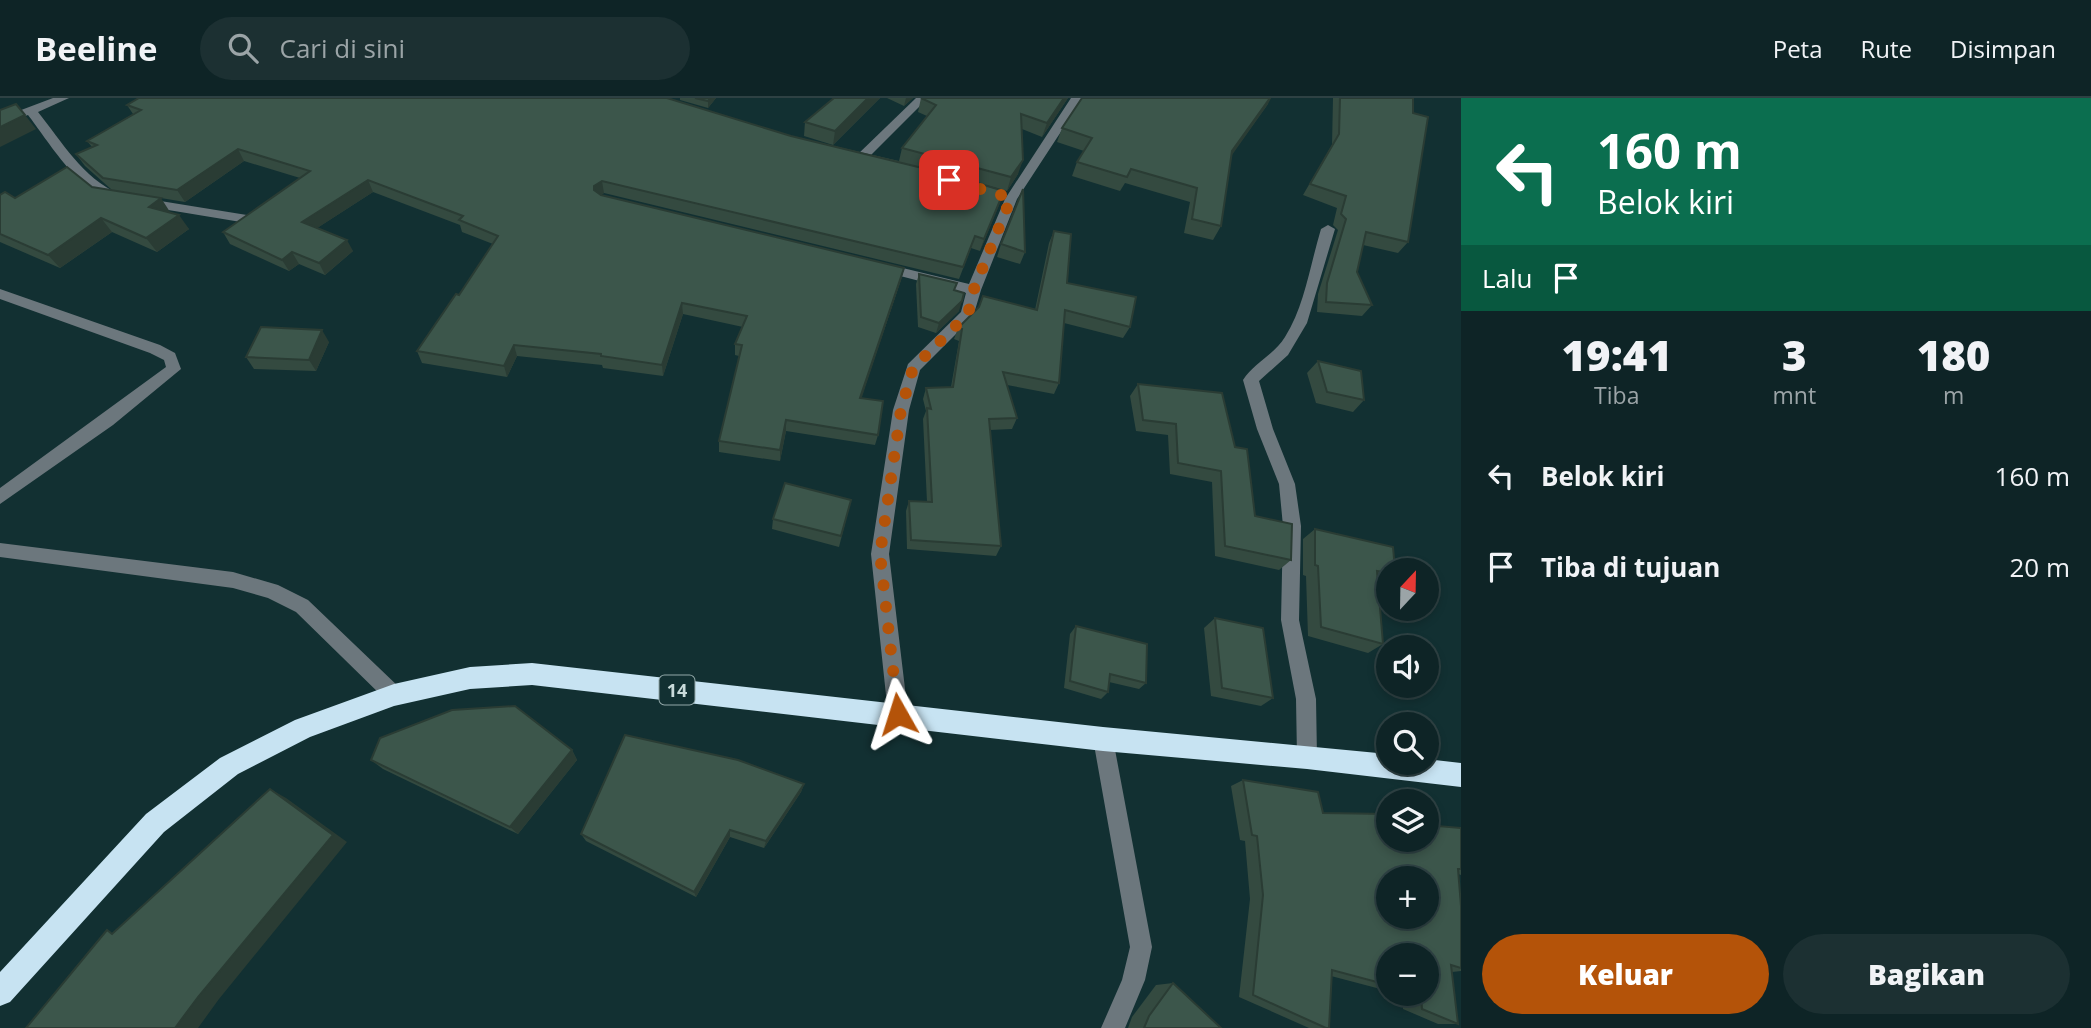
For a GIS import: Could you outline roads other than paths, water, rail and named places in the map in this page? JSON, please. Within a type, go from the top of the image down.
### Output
[{"type":"highway","name":"14","points":[[0,992],[155,823],[219,774],[303,728],[394,695],[470,678],[532,674],[1103,739],[1307,757],[1461,775]]},
{"type":"street","points":[[0,122],[63,98]]},
{"type":"street","points":[[861,159],[922,98]]},
{"type":"street","points":[[898,714],[880,554],[901,410],[913,368],[968,314],[1005,197],[1077,98]]},
{"type":"street","points":[[31,111],[81,174],[107,195],[253,220]]},
{"type":"street","points":[[1307,757],[1306,699],[1290,620],[1292,526],[1287,484],[1265,429],[1251,380],[1282,353],[1302,321],[1328,229]]},
{"type":"street","points":[[868,264],[974,289]]},
{"type":"street","points":[[0,294],[155,349],[170,357],[174,369],[118,413],[0,497]]},
{"type":"street","points":[[0,550],[233,580],[272,591],[302,606],[394,695]]},
{"type":"street","points":[[1103,739],[1141,947],[1133,980],[1113,1028]]}]
